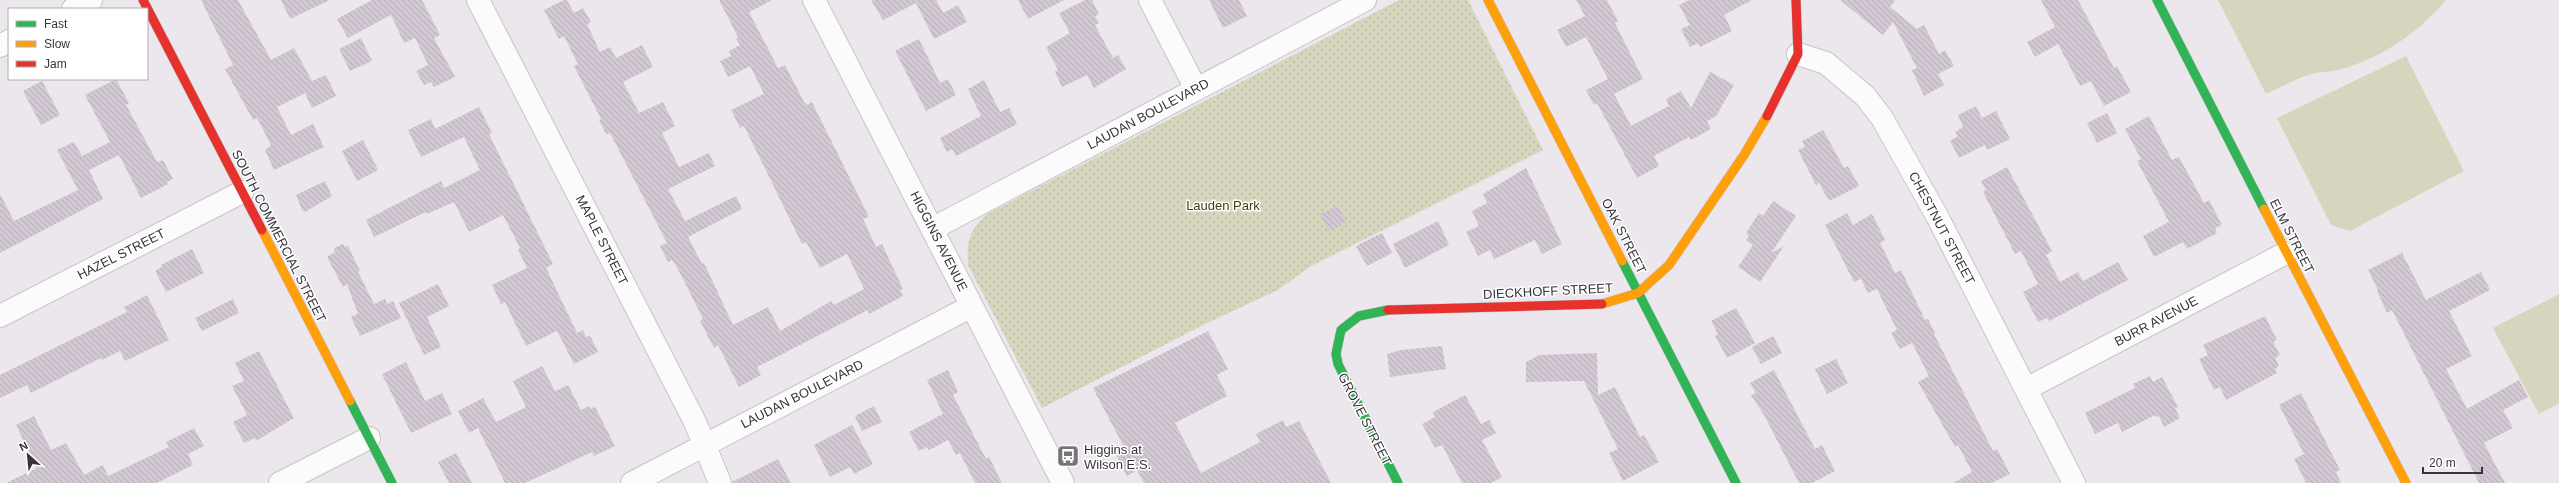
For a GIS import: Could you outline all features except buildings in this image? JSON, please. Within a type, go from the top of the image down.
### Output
[{"type":"street","points":[[75,8],[91,0]]},
{"type":"street","name":"MAPLE STREET","points":[[478,0],[695,422],[720,483]]},
{"type":"street","name":"HIGGINS AVENUE","points":[[814,0],[1063,483]]},
{"type":"street","points":[[1150,0],[1196,89]]},
{"type":"street","name":"LAUDAN BOULEVARD","points":[[932,229],[1365,0]]},
{"type":"street","name":"OAK STREET","points":[[1488,0],[1736,483]]},
{"type":"street","points":[[1796,0],[1798,54]]},
{"type":"street","name":"ELM STREET","points":[[2157,0],[2286,253],[2406,483]]},
{"type":"street","name":"SOUTH COMMERCIAL STREET","points":[[148,10],[392,483]]},
{"type":"street","name":"DIECKHOFF STREET","points":[[1341,330],[1359,316],[1381,310],[1604,304],[1638,293],[1669,265],[1744,155],[1765,120],[1798,54]]},
{"type":"street","name":"CHESTNUT STREET","points":[[1798,54],[1826,63],[1865,96],[1882,118],[1937,216],[2074,483]]},
{"type":"street","name":"HAZEL STREET","points":[[0,316],[242,192]]},
{"type":"street","name":"BURR AVENUE","points":[[2026,389],[2286,253]]},
{"type":"street","name":"LAUDAN BOULEVARD","points":[[632,483],[972,306]]},
{"type":"street","name":"GROVE STREET","points":[[1341,330],[1336,354],[1338,364],[1398,483]]},
{"type":"street","points":[[280,483],[368,438]]},
{"type":"green space","name":"Lauden Park","points":[[1399,0],[1468,0],[1543,150],[1311,266],[1278,290],[1205,324],[1042,408],[968,265],[970,236],[981,220],[987,214]]},
{"type":"green space","points":[[2218,0],[2446,0],[2411,34],[2384,52],[2338,70],[2305,76],[2266,94]]},
{"type":"green space","points":[[2406,56],[2464,171],[2350,231],[2331,225],[2277,118]]},
{"type":"green space","points":[[2559,294],[2559,403],[2539,414],[2493,328]]},
{"type":"traffic: fast","points":[[2157,0],[2264,209]]},
{"type":"traffic: fast","points":[[1622,261],[1736,483]]},
{"type":"traffic: fast","points":[[1388,310],[1359,316],[1341,330],[1336,354],[1338,364],[1398,483]]},
{"type":"traffic: fast","points":[[350,401],[392,483]]},
{"type":"traffic: slow","points":[[1488,0],[1622,261]]},
{"type":"traffic: slow","points":[[1602,304],[1638,293],[1669,265],[1744,155],[1767,116]]},
{"type":"traffic: slow","points":[[2264,209],[2406,483]]},
{"type":"traffic: slow","points":[[262,230],[350,401]]},
{"type":"traffic: jam","points":[[143,0],[147,8]]},
{"type":"traffic: jam","points":[[1767,116],[1798,54],[1796,0]]},
{"type":"traffic: jam","points":[[148,10],[262,230]]},
{"type":"traffic: jam","points":[[1388,310],[1602,304]]},
{"type":"place","name":"Higgins at Wilson E.S.","points":[[1068,456]]}]
